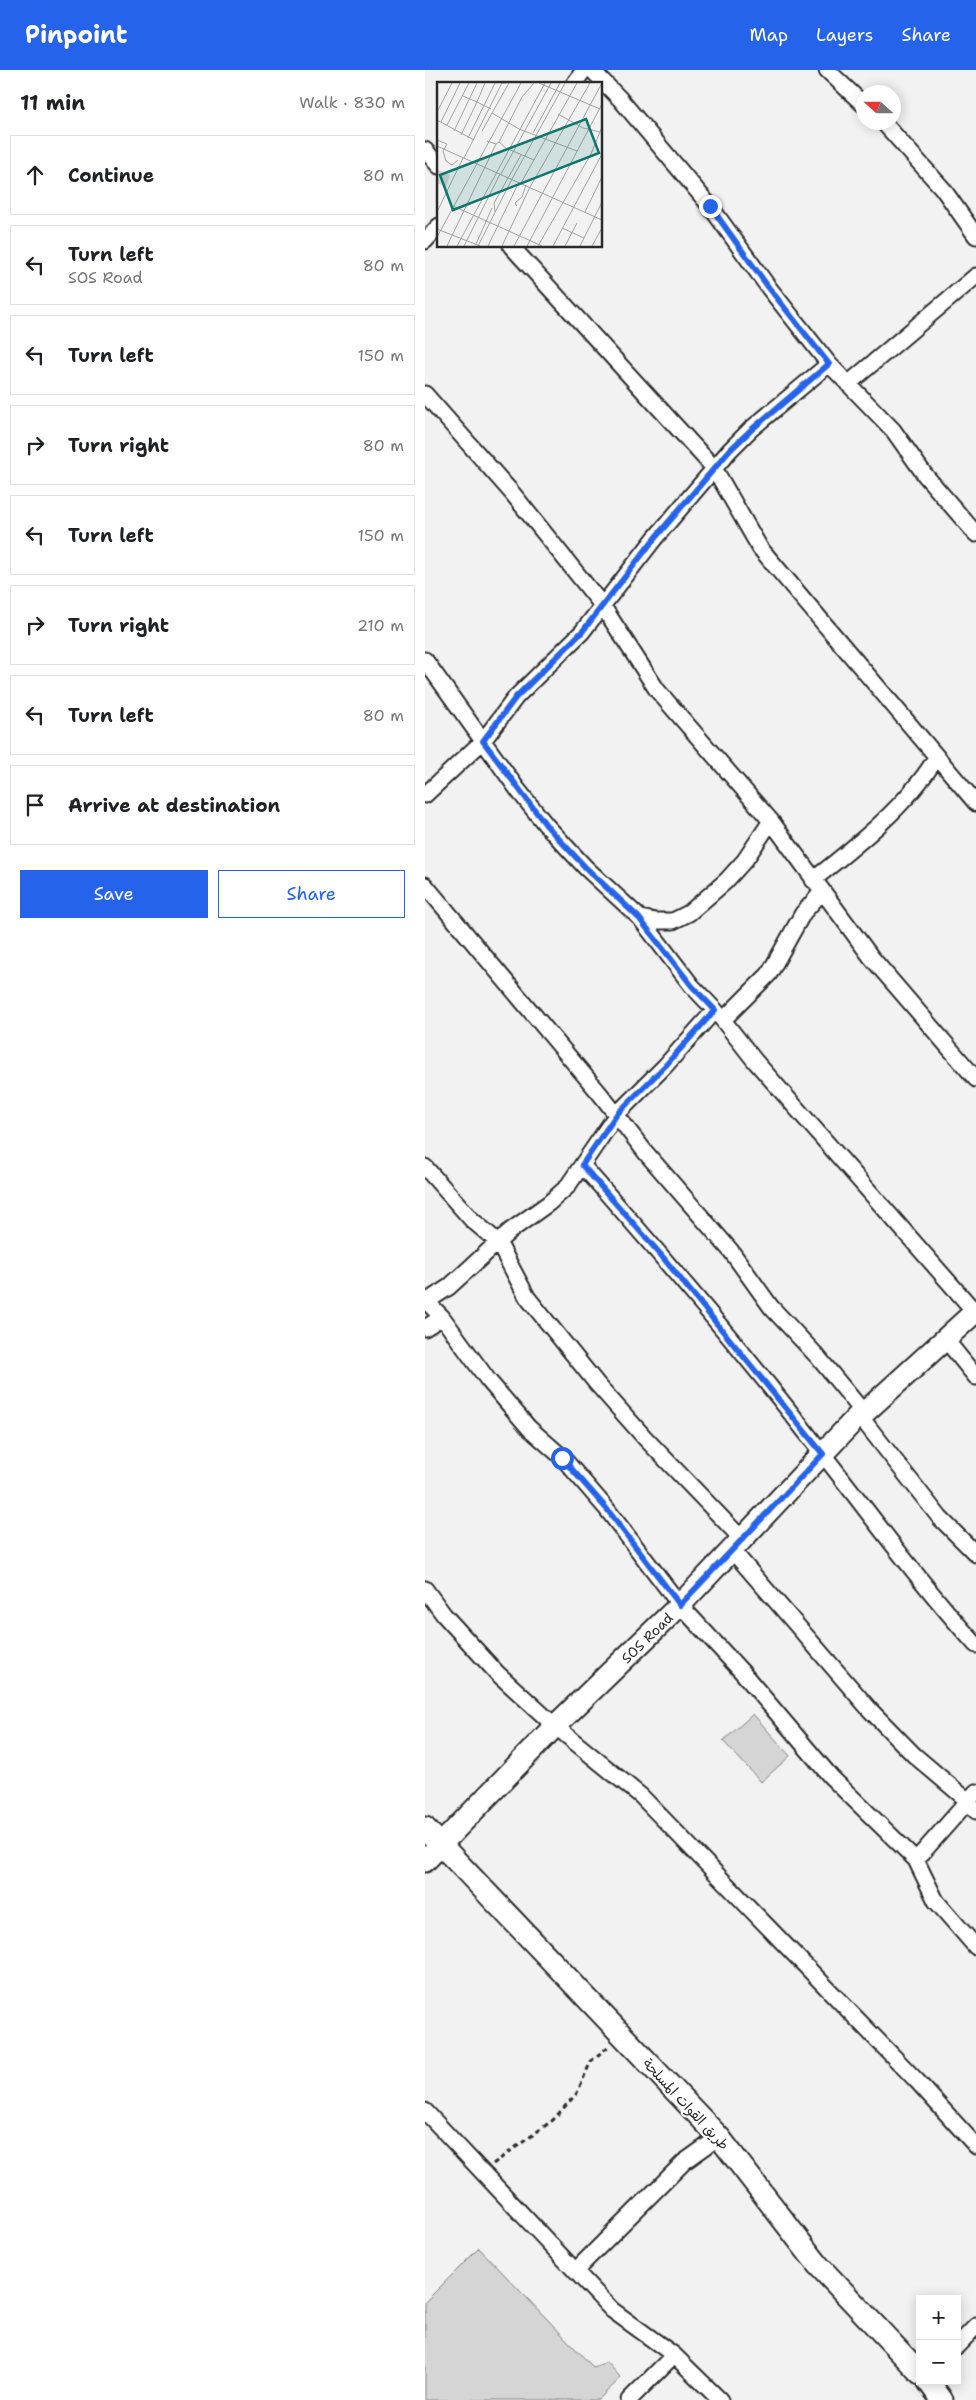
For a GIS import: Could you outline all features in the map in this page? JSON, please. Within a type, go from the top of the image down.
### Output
[{"type":"street","points":[[575,82],[584,70]]},
{"type":"street","points":[[592,70],[620,99],[710,206],[769,288],[829,364],[893,430],[925,475],[976,534]]},
{"type":"street","points":[[827,70],[856,97]]},
{"type":"street","points":[[890,130],[943,189],[976,234]]},
{"type":"street","points":[[425,150],[437,164]]},
{"type":"street","points":[[425,241],[437,228]]},
{"type":"street","points":[[513,248],[714,468],[760,548],[976,803]]},
{"type":"street","points":[[848,384],[976,276]]},
{"type":"street","points":[[425,795],[483,741],[516,697],[582,632],[655,538],[714,468],[751,430],[829,364]]},
{"type":"street","points":[[425,394],[513,494],[602,606],[657,690],[771,821],[871,957],[976,1079]]},
{"type":"street","points":[[425,660],[518,790],[552,832],[586,868],[639,918],[692,986],[719,1015],[755,1061],[975,1312]]},
{"type":"street","points":[[936,758],[927,773],[911,791],[847,854],[818,886],[769,974],[719,1015],[617,1114],[567,1187],[497,1242],[449,1287],[426,1301],[442,1316],[488,1380],[529,1428],[562,1458],[606,1508],[680,1605],[742,1672],[831,1777],[917,1860],[937,1902],[976,1947]]},
{"type":"street","points":[[639,918],[673,921],[689,913],[731,876],[771,821]]},
{"type":"street","points":[[425,885],[617,1114],[646,1154],[731,1250],[771,1307],[817,1356],[940,1518],[976,1554]]},
{"type":"street","points":[[582,1165],[661,1255],[823,1454],[937,1601],[976,1645]]},
{"type":"street","points":[[425,1167],[473,1220],[497,1242],[527,1297],[597,1384],[737,1544],[870,1710],[914,1755],[973,1801],[917,1860]]},
{"type":"street","name":"SOS Road","points":[[425,1861],[555,1726],[680,1605],[862,1414],[975,1312]]},
{"type":"street","points":[[425,1328],[442,1316]]},
{"type":"street","points":[[946,1340],[976,1377]]},
{"type":"street","points":[[425,1589],[444,1615],[497,1672],[555,1726],[641,1796],[917,2081],[976,2146]]},
{"type":"street","name":"طريق القوات المسلحة","points":[[425,1828],[719,2137],[818,2265],[916,2369]]},
{"type":"street","points":[[425,2111],[612,2310],[674,2355],[720,2400]]},
{"type":"street","points":[[576,2270],[684,2162],[719,2137]]},
{"type":"street","points":[[961,2342],[976,2326]]},
{"type":"street","points":[[629,2400],[674,2355]]},
{"type":"street","points":[[930,2385],[943,2400]]},
{"type":"path","points":[[483,2172],[553,2120],[577,2093],[591,2061],[622,2035]]},
{"type":"shaded area","points":[[753,1714],[790,1756],[761,1782],[723,1741]]},
{"type":"shaded area","points":[[479,2248],[593,2367],[607,2362],[621,2378],[598,2400],[425,2400],[425,2302]]},
{"type":"route","points":[[562,1458],[606,1508],[680,1605],[823,1454],[661,1255],[582,1165],[617,1114],[665,1066],[715,1010],[692,986],[639,918],[586,868],[546,825],[483,741],[516,697],[582,632],[655,538],[730,450],[829,364],[769,288],[710,206]]}]
